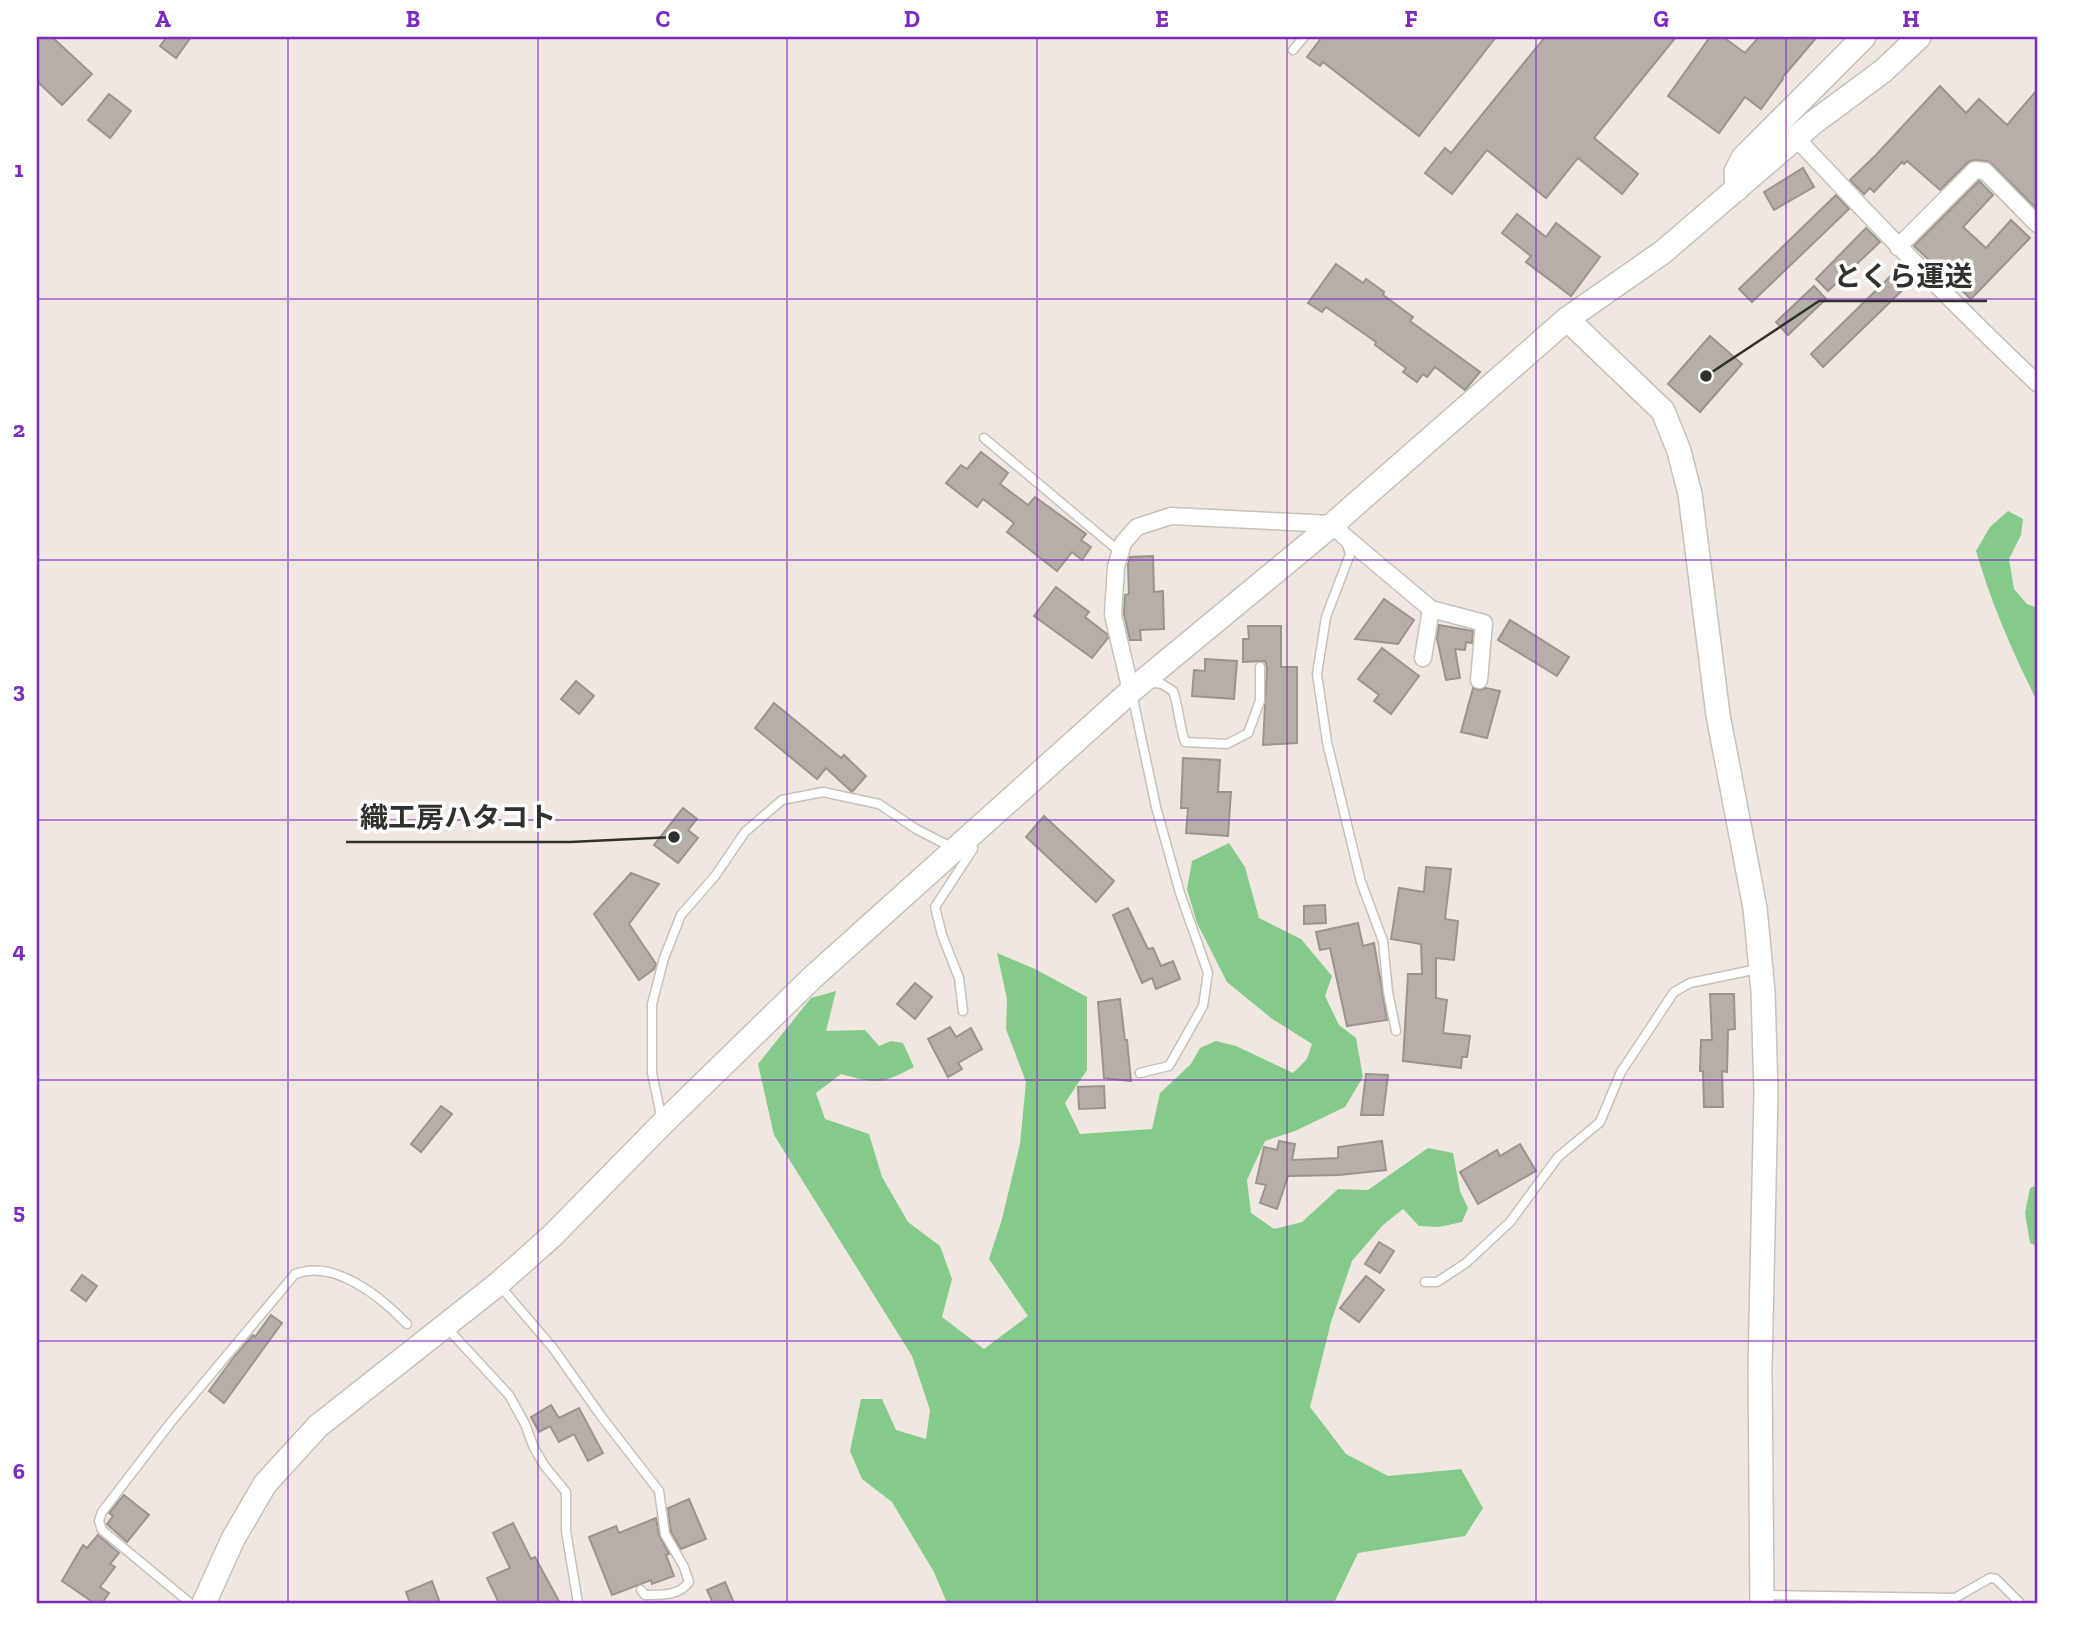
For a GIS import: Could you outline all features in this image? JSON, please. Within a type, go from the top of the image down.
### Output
[{"type":"street","points":[[1737,189],[1736,172],[1743,158],[1864,37]]},
{"type":"street","points":[[204,1603],[233,1539],[265,1484],[318,1426],[498,1284],[552,1236],[813,976],[1138,686],[1338,530],[1567,319],[1663,252],[1796,138],[1883,71],[1919,37]]},
{"type":"street","points":[[1796,138],[1898,247],[2037,383]]},
{"type":"street","points":[[1898,247],[1975,170],[1985,171],[2037,224]]},
{"type":"street","points":[[1567,319],[1663,411],[1679,451],[1690,494],[1718,715],[1755,908],[1761,969],[1766,1093],[1760,1369],[1762,1599]]},
{"type":"street","points":[[1138,686],[1113,615],[1116,567],[1123,543],[1137,527],[1171,516],[1338,530],[1431,609],[1484,623],[1479,680]]},
{"type":"street","points":[[1423,657],[1431,609]]},
{"type":"lane","points":[[1293,50],[1304,37]]},
{"type":"lane","points":[[984,438],[1120,552]]},
{"type":"lane","points":[[1338,530],[1350,554],[1326,617],[1317,674],[1330,755],[1362,882],[1383,941],[1388,992],[1396,1031]]},
{"type":"lane","points":[[1140,1073],[1169,1066],[1203,1006],[1208,973],[1180,893],[1156,807],[1138,686],[1162,684],[1173,691],[1185,742],[1227,744],[1248,733],[1260,701],[1261,667]]},
{"type":"lane","points":[[663,1123],[652,1073],[652,1004],[664,958],[681,915],[715,876],[745,832],[782,800],[823,792],[879,804],[916,829],[963,842],[973,849],[934,907],[959,978],[964,1011]]},
{"type":"lane","points":[[1426,1282],[1437,1282],[1466,1263],[1510,1222],[1558,1157],[1600,1122],[1621,1072],[1660,1017],[1674,992],[1690,983],[1761,969]]},
{"type":"lane","points":[[190,1603],[102,1530],[99,1521],[102,1512],[171,1422],[295,1274],[306,1270],[334,1274],[363,1288],[391,1308],[407,1324]]},
{"type":"lane","points":[[498,1284],[554,1348],[601,1416],[659,1491],[666,1534],[689,1582],[684,1590],[667,1595],[645,1595],[641,1590]]},
{"type":"lane","points":[[445,1325],[509,1395],[534,1448],[566,1492],[566,1531],[578,1603]]},
{"type":"lane","points":[[1762,1599],[1955,1598],[1990,1578],[1996,1578],[2020,1603]]},
{"type":"green space","points":[[2008,511],[2023,519],[2021,535],[2009,559],[2014,589],[2027,604],[2037,608],[2037,701],[2003,627],[1976,551],[1990,527]]},
{"type":"green space","points":[[1229,843],[1245,867],[1259,918],[1301,939],[1332,976],[1325,996],[1339,1025],[1356,1038],[1363,1077],[1345,1107],[1295,1131],[1265,1141],[1247,1180],[1251,1213],[1274,1229],[1302,1222],[1338,1189],[1368,1190],[1428,1148],[1453,1153],[1460,1191],[1468,1208],[1462,1222],[1439,1227],[1419,1226],[1403,1209],[1383,1225],[1352,1261],[1331,1322],[1310,1407],[1346,1454],[1388,1476],[1461,1469],[1483,1508],[1465,1536],[1358,1553],[1334,1603],[947,1603],[934,1572],[892,1502],[862,1479],[850,1451],[861,1399],[882,1399],[896,1430],[926,1439],[930,1410],[912,1356],[774,1135],[758,1064],[811,998],[836,991],[826,1031],[865,1030],[879,1046],[891,1041],[903,1043],[914,1067],[879,1081],[841,1074],[816,1093],[825,1119],[869,1134],[882,1177],[908,1222],[940,1246],[952,1279],[942,1317],[984,1349],[1028,1316],[989,1259],[1002,1219],[1020,1144],[1026,1082],[1006,1029],[1007,999],[997,953],[1035,969],[1087,997],[1087,1070],[1065,1103],[1080,1134],[1152,1129],[1160,1093],[1191,1064],[1200,1048],[1216,1041],[1236,1046],[1293,1073],[1307,1059],[1312,1044],[1271,1018],[1227,982],[1197,923],[1187,889],[1192,861]]},
{"type":"green space","points":[[2037,1185],[2037,1246],[2030,1243],[2025,1213],[2030,1188]]},
{"type":"building","points":[[37,37],[52,37],[92,74],[62,105],[37,81]]},
{"type":"building","points":[[167,37],[191,37],[176,58],[160,46]]},
{"type":"building","points":[[1322,37],[1496,37],[1419,136],[1323,62],[1320,66],[1307,57]]},
{"type":"building","points":[[1545,37],[1676,37],[1594,138],[1638,174],[1622,194],[1578,158],[1546,198],[1487,150],[1452,194],[1425,173],[1445,148],[1451,153]]},
{"type":"building","points":[[1710,37],[1723,37],[1745,53],[1759,37],[1817,37],[1782,78],[1761,109],[1745,97],[1719,133],[1668,96]]},
{"type":"building","points":[[1940,86],[1966,113],[1979,99],[2007,125],[2037,90],[2037,209],[1986,161],[1968,162],[1940,190],[1907,161],[1904,164],[1902,162],[1874,192],[1870,188],[1864,194],[1850,180]]},
{"type":"building","points":[[109,94],[131,111],[110,138],[88,120]]},
{"type":"building","points":[[1803,168],[1814,187],[1774,210],[1764,192]]},
{"type":"building","points":[[1979,181],[1993,195],[1963,227],[1986,248],[2011,220],[2030,238],[1971,299],[1914,246]]},
{"type":"building","points":[[1836,195],[1849,209],[1752,302],[1739,289]]},
{"type":"building","points":[[1517,214],[1546,237],[1556,223],[1600,257],[1571,296],[1526,262],[1531,256],[1502,233]]},
{"type":"building","points":[[1866,228],[1880,242],[1828,291],[1816,279]]},
{"type":"building","points":[[1336,264],[1363,283],[1366,279],[1384,292],[1383,295],[1413,317],[1410,321],[1480,372],[1465,390],[1435,367],[1427,377],[1423,374],[1417,382],[1403,372],[1406,368],[1375,345],[1376,342],[1326,307],[1322,312],[1308,303]]},
{"type":"building","points":[[1902,265],[1915,278],[1823,367],[1811,354]]},
{"type":"building","points":[[1814,286],[1826,299],[1788,335],[1776,322]]},
{"type":"building","points":[[1710,336],[1742,364],[1700,412],[1668,384]]},
{"type":"building","points":[[981,452],[1008,473],[1000,484],[1028,505],[1035,497],[1086,534],[1081,540],[1091,547],[1082,560],[1072,552],[1057,571],[1007,532],[1014,523],[983,499],[977,507],[946,483],[961,465],[967,469]]},
{"type":"building","points":[[1153,556],[1154,592],[1163,591],[1164,629],[1140,630],[1141,640],[1130,640],[1124,614],[1125,595],[1129,594],[1130,557]]},
{"type":"building","points":[[1056,587],[1089,612],[1085,617],[1107,634],[1108,638],[1092,658],[1034,616]]},
{"type":"building","points":[[1384,599],[1414,620],[1398,644],[1355,639]]},
{"type":"building","points":[[1510,620],[1569,657],[1557,676],[1498,640]]},
{"type":"building","points":[[1439,625],[1473,631],[1472,643],[1466,642],[1465,650],[1455,649],[1460,678],[1446,680],[1437,639]]},
{"type":"building","points":[[1248,626],[1281,626],[1281,667],[1297,667],[1297,743],[1263,745],[1267,667],[1265,661],[1243,662],[1243,639],[1249,639]]},
{"type":"building","points":[[1382,648],[1419,676],[1391,714],[1374,701],[1379,695],[1358,679]]},
{"type":"building","points":[[1205,659],[1237,661],[1234,699],[1192,696],[1194,670],[1205,671]]},
{"type":"building","points":[[576,681],[594,696],[579,714],[561,699]]},
{"type":"building","points":[[1473,688],[1500,691],[1487,738],[1461,732]]},
{"type":"building","points":[[774,703],[841,758],[844,755],[866,776],[852,792],[826,768],[817,779],[755,728]]},
{"type":"building","points":[[1183,758],[1220,760],[1218,792],[1231,792],[1228,836],[1186,833],[1188,808],[1181,808]]},
{"type":"building","points":[[683,808],[697,819],[688,830],[698,838],[678,863],[654,845]]},
{"type":"building","points":[[1044,816],[1114,881],[1096,902],[1026,837]]},
{"type":"building","points":[[1426,867],[1451,869],[1445,919],[1458,921],[1454,960],[1436,958],[1436,998],[1447,1000],[1443,1033],[1470,1036],[1467,1057],[1462,1057],[1461,1068],[1403,1061],[1408,974],[1422,974],[1421,944],[1391,939],[1399,888],[1424,892]]},
{"type":"building","points":[[631,873],[659,884],[629,924],[656,964],[654,969],[639,980],[594,914]]},
{"type":"building","points":[[1325,905],[1326,923],[1304,924],[1304,906]]},
{"type":"building","points":[[1128,908],[1148,949],[1153,948],[1161,966],[1173,961],[1180,979],[1156,989],[1152,978],[1142,983],[1113,915]]},
{"type":"building","points":[[1358,923],[1363,946],[1374,943],[1387,1020],[1347,1026],[1330,948],[1320,950],[1316,932]]},
{"type":"building","points":[[915,983],[932,997],[915,1019],[897,1004]]},
{"type":"building","points":[[1710,994],[1734,994],[1735,1029],[1728,1030],[1727,1072],[1722,1071],[1723,1107],[1704,1107],[1703,1071],[1700,1071],[1701,1040],[1712,1040]]},
{"type":"building","points":[[1120,999],[1131,1081],[1104,1078],[1098,1002]]},
{"type":"building","points":[[950,1027],[956,1037],[971,1028],[982,1049],[958,1063],[962,1069],[948,1077],[928,1039]]},
{"type":"building","points":[[1366,1074],[1388,1075],[1383,1115],[1361,1115]]},
{"type":"building","points":[[1104,1086],[1105,1108],[1079,1109],[1078,1087]]},
{"type":"building","points":[[441,1106],[452,1114],[421,1152],[411,1144]]},
{"type":"building","points":[[1279,1141],[1295,1144],[1292,1160],[1338,1158],[1338,1147],[1382,1141],[1386,1170],[1339,1175],[1288,1176],[1277,1209],[1260,1203],[1266,1185],[1256,1183],[1264,1147],[1277,1150]]},
{"type":"building","points":[[1520,1144],[1536,1171],[1478,1204],[1460,1172],[1497,1150],[1500,1156]]},
{"type":"building","points":[[1379,1242],[1394,1251],[1380,1273],[1365,1264]]},
{"type":"building","points":[[82,1275],[97,1286],[86,1301],[71,1290]]},
{"type":"building","points":[[1366,1276],[1384,1290],[1359,1322],[1340,1308]]},
{"type":"building","points":[[271,1315],[282,1323],[224,1403],[209,1391],[234,1357],[253,1335],[255,1337]]},
{"type":"building","points":[[551,1405],[559,1418],[579,1408],[603,1453],[588,1461],[574,1434],[559,1442],[550,1426],[539,1432],[531,1417]]},
{"type":"building","points":[[124,1495],[149,1515],[127,1542],[107,1524],[113,1516],[109,1513]]},
{"type":"building","points":[[689,1499],[706,1539],[681,1549],[671,1532],[668,1508]]},
{"type":"building","points":[[656,1518],[659,1535],[669,1554],[666,1555],[674,1576],[652,1584],[651,1580],[612,1595],[589,1537],[616,1526],[619,1533]]},
{"type":"building","points":[[513,1523],[531,1559],[535,1557],[560,1603],[499,1603],[487,1578],[510,1568],[493,1533]]},
{"type":"building","points":[[98,1535],[119,1553],[110,1564],[115,1567],[100,1587],[109,1593],[102,1603],[94,1603],[62,1581],[83,1545],[87,1548]]},
{"type":"building","points":[[432,1581],[440,1603],[410,1603],[406,1592]]},
{"type":"building","points":[[725,1582],[734,1603],[713,1603],[707,1590]]},
{"type":"place","name":"とくら運送","points":[[1706,376]]},
{"type":"place","name":"織工房ハタコト","points":[[674,837]]}]
